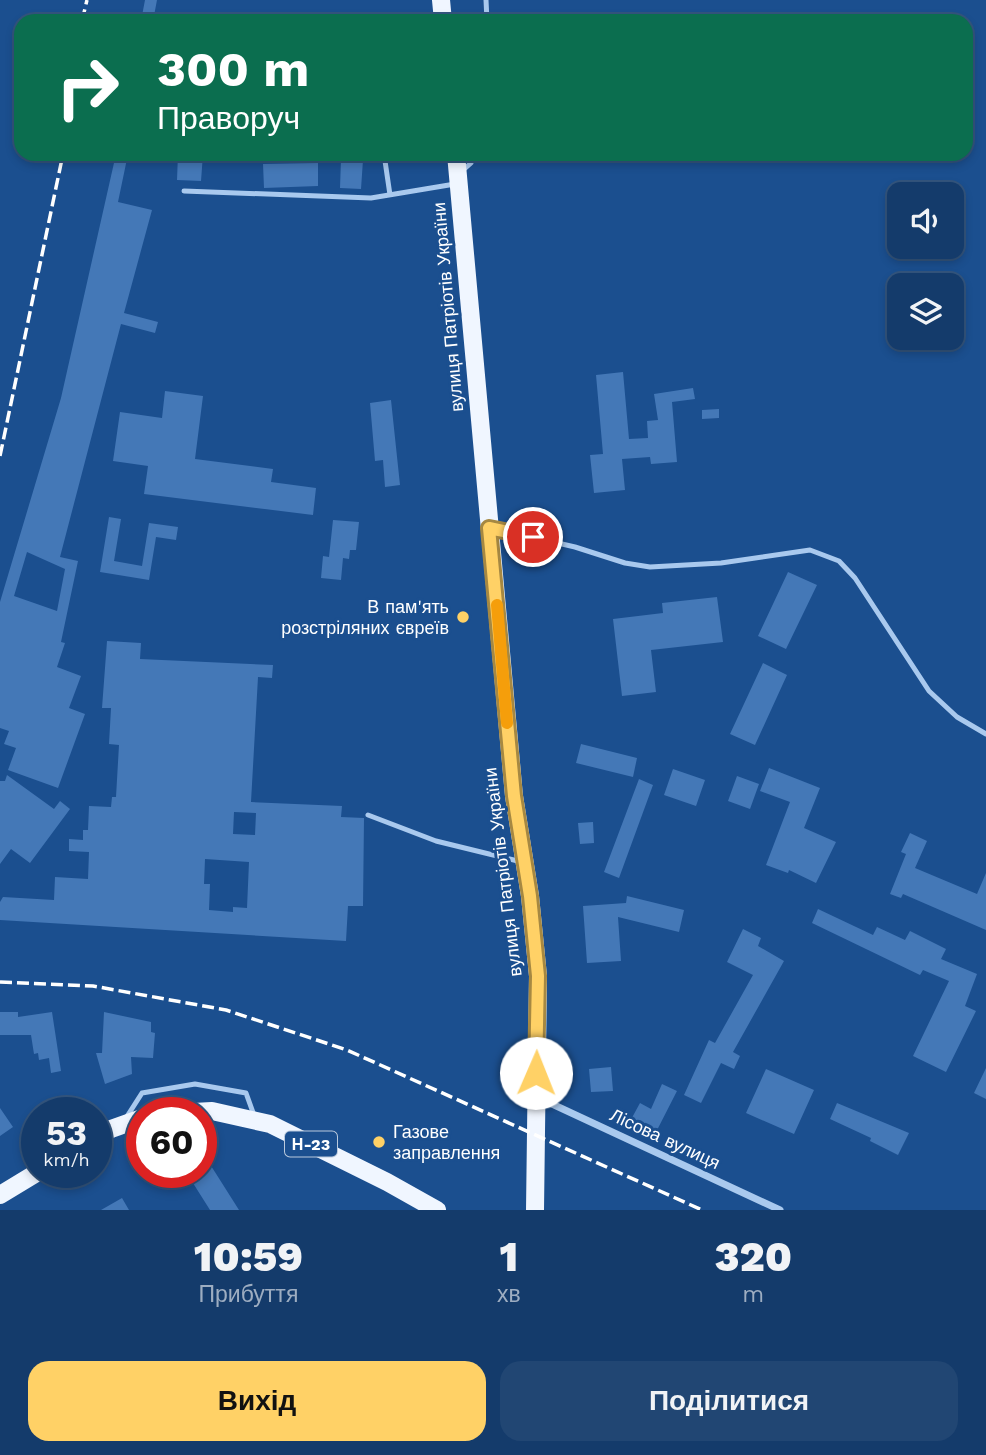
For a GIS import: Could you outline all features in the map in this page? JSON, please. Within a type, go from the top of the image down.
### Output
[{"type":"main road","name":"вулиця Патріотів України","points":[[457,161],[514,796],[538,976],[535,1210]]},
{"type":"main road","name":"Н-23","points":[[217,1112],[270,1124],[437,1210]]},
{"type":"main road","points":[[112,1130],[126,1124]]},
{"type":"main road","points":[[0,1195],[21,1182]]},
{"type":"street","name":"Лісова вулиця","points":[[536,1097],[780,1210]]},
{"type":"lane","points":[[385,161],[390,195]]},
{"type":"lane","points":[[184,191],[371,198],[458,180],[471,161]]},
{"type":"lane","points":[[489,528],[575,547],[625,563],[650,566],[722,563],[810,550],[839,561],[855,578],[929,691],[957,717],[986,734]]},
{"type":"lane","points":[[368,815],[436,841],[525,863]]},
{"type":"lane","points":[[122,1125],[142,1093],[195,1084],[246,1093],[256,1121]]},
{"type":"building","points":[[145,0],[157,0],[154,14],[142,14]]},
{"type":"building","points":[[114,161],[127,161],[118,202],[152,210],[124,313],[158,322],[155,333],[121,324],[60,557],[78,561],[61,642],[65,643],[57,667],[81,676],[69,708],[85,714],[58,788],[8,770],[16,748],[4,744],[9,731],[0,728],[0,602],[61,398]],"holes":[[[27,552],[65,569],[57,611],[14,596]]]},
{"type":"building","points":[[178,161],[202,161],[201,181],[177,180]]},
{"type":"building","points":[[341,161],[363,161],[361,189],[340,188]]},
{"type":"building","points":[[318,163],[318,186],[264,188],[263,164]]},
{"type":"building","points":[[623,372],[629,439],[648,438],[647,421],[658,420],[654,394],[693,388],[695,399],[672,402],[677,462],[651,464],[650,457],[622,459],[625,490],[594,493],[590,455],[603,454],[596,375]]},
{"type":"building","points":[[165,391],[203,396],[195,459],[273,469],[271,482],[316,488],[313,515],[144,494],[148,466],[113,461],[120,412],[162,418]]},
{"type":"building","points":[[391,400],[400,485],[385,487],[383,460],[375,461],[370,403]]},
{"type":"building","points":[[719,409],[719,418],[702,419],[702,410]]},
{"type":"building","points":[[109,517],[121,519],[114,561],[142,566],[149,523],[178,527],[176,540],[156,537],[149,580],[100,572]]},
{"type":"building","points":[[333,520],[359,522],[356,550],[350,550],[349,559],[343,558],[341,580],[321,578],[323,556],[329,557]]},
{"type":"building","points":[[788,572],[817,585],[786,649],[758,636]]},
{"type":"building","points":[[717,597],[723,642],[651,650],[656,692],[622,696],[613,619],[663,613],[662,603]]},
{"type":"building","points":[[107,641],[141,643],[140,659],[273,665],[272,678],[258,677],[251,802],[342,806],[341,817],[364,818],[363,906],[348,906],[346,941],[0,920],[0,902],[3,897],[54,900],[55,877],[88,879],[89,852],[69,851],[69,839],[83,840],[83,830],[88,830],[89,806],[111,807],[112,797],[116,797],[119,745],[109,744],[111,708],[102,708]],"holes":[[[234,812],[256,813],[255,835],[233,834]],[[205,859],[249,862],[247,908],[233,907],[233,912],[209,910],[210,884],[204,884]]]},
{"type":"building","points":[[763,663],[787,675],[755,745],[730,734]]},
{"type":"building","points":[[581,744],[637,758],[633,777],[576,763]]},
{"type":"building","points":[[769,768],[820,788],[804,828],[836,842],[816,883],[789,870],[788,873],[766,865],[790,802],[760,791]]},
{"type":"building","points":[[673,769],[705,780],[696,806],[664,795]]},
{"type":"building","points":[[7,775],[54,809],[60,801],[70,809],[30,863],[11,849],[0,864],[0,781],[5,781]]},
{"type":"building","points":[[737,776],[759,784],[750,809],[728,801]]},
{"type":"building","points":[[639,779],[653,785],[619,878],[604,872]]},
{"type":"building","points":[[593,822],[594,843],[580,844],[578,823]]},
{"type":"building","points":[[910,833],[927,841],[915,868],[977,894],[986,873],[986,930],[903,894],[901,898],[890,894],[906,854],[901,852]]},
{"type":"building","points":[[627,896],[684,910],[679,932],[618,917],[621,961],[587,963],[583,906],[626,903]]},
{"type":"building","points":[[818,909],[873,935],[877,927],[905,940],[910,931],[946,949],[941,959],[977,974],[965,1006],[976,1011],[946,1072],[913,1056],[949,981],[923,970],[920,975],[812,923]]},
{"type":"building","points":[[743,929],[761,938],[758,946],[784,961],[733,1052],[740,1056],[734,1069],[721,1063],[701,1103],[684,1095],[709,1040],[715,1043],[753,975],[727,962]]},
{"type":"building","points":[[0,1012],[18,1012],[18,1017],[52,1012],[61,1071],[51,1073],[49,1058],[39,1060],[38,1053],[34,1054],[31,1035],[0,1035]]},
{"type":"building","points":[[104,1012],[151,1022],[151,1032],[155,1033],[153,1058],[131,1057],[132,1074],[105,1084],[96,1053],[102,1053]]},
{"type":"building","points":[[611,1067],[613,1091],[591,1092],[589,1069]]},
{"type":"building","points":[[986,1068],[986,1099],[974,1093]]},
{"type":"building","points":[[766,1069],[814,1090],[794,1134],[746,1113]]},
{"type":"building","points":[[662,1084],[677,1091],[653,1138],[628,1125],[640,1103],[651,1109]]},
{"type":"building","points":[[837,1103],[909,1133],[898,1155],[870,1141],[871,1138],[830,1119]]},
{"type":"building","points":[[0,1108],[13,1127],[0,1136]]},
{"type":"building","points":[[217,1175],[239,1210],[210,1210],[196,1188],[217,1188]]},
{"type":"building","points":[[122,1198],[129,1210],[101,1210]]},
{"type":"railway","points":[[84,14],[87,0]]},
{"type":"railway","points":[[0,456],[62,161]]},
{"type":"railway","points":[[0,982],[93,986],[226,1010],[347,1050],[702,1210]]},
{"type":"slow traffic","points":[[497,605],[507,723]]},
{"type":"place","name":"В пам'ять розстріляних євреїв","points":[[463,617]]},
{"type":"place","name":"Газове заправлення","points":[[379,1142]]},
{"type":"route","points":[[533,537],[489,528],[514,796],[530,896],[538,976],[536,1073]]}]
